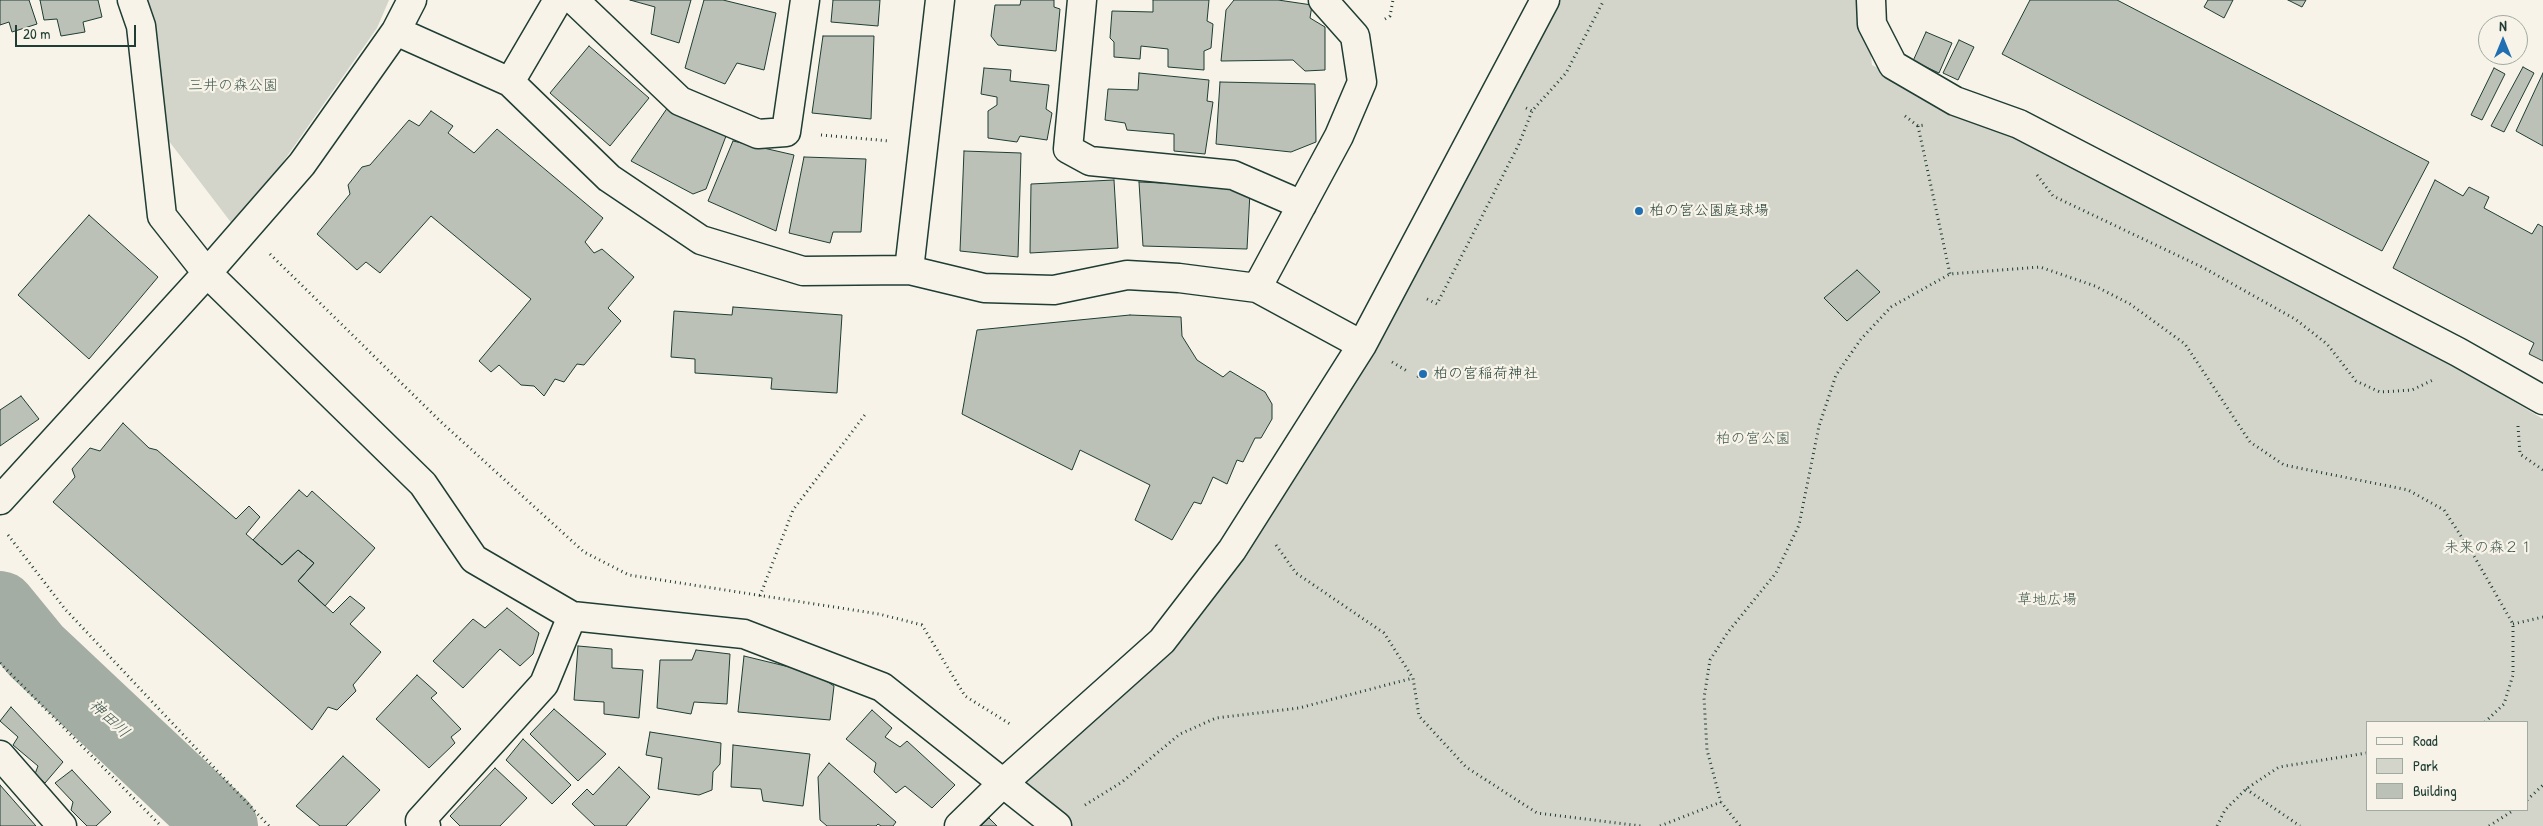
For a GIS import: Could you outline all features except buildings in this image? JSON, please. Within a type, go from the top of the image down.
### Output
[{"type":"street","points":[[132,0],[141,26],[162,216],[207,273],[423,484],[474,559],[572,616],[744,634],[882,687],[1055,825]]},
{"type":"street","points":[[0,500],[207,273],[302,164],[396,31],[412,0]]},
{"type":"street","points":[[510,82],[558,0]]},
{"type":"street","points":[[574,0],[680,101],[758,134],[786,132],[805,0]]},
{"type":"street","points":[[909,270],[940,0]]},
{"type":"street","points":[[1082,0],[1068,148],[1090,161],[1233,175],[1302,204]]},
{"type":"street","points":[[1257,288],[1339,136],[1362,82],[1355,36],[1323,0]]},
{"type":"street","points":[[959,826],[1002,784],[1162,641],[1232,550],[1362,345],[1545,0]]},
{"type":"street","points":[[1871,0],[1872,24],[1893,66],[1955,101],[2019,124],[2458,352],[2543,400]]},
{"type":"street","points":[[396,31],[510,82],[609,178],[701,240],[803,271],[909,270],[984,288],[1054,290],[1127,276],[1179,278],[1257,288],[1362,345]]},
{"type":"street","points":[[426,826],[420,821],[544,684],[572,616]]},
{"type":"street","points":[[0,755],[62,826]]},
{"type":"path","points":[[1438,304],[1519,144],[1532,111],[1566,73],[1604,0]]},
{"type":"path","points":[[1495,95],[1532,111]]},
{"type":"path","points":[[2019,124],[2012,140],[2054,196],[2204,268],[2295,319],[2327,344],[2356,381],[2380,392],[2412,390],[2438,378],[2458,352]]},
{"type":"path","points":[[1918,126],[1950,274]]},
{"type":"path","points":[[786,132],[923,143]]},
{"type":"path","points":[[269,253],[440,421],[584,552],[629,575],[879,614],[922,625],[965,696],[1010,724]]},
{"type":"path","points":[[1740,826],[1721,802],[1707,750],[1704,698],[1710,660],[1728,632],[1776,573],[1799,525],[1819,426],[1836,375],[1861,339],[1892,306],[1950,274],[2040,267],[2095,286],[2130,304],[2185,344],[2250,442],[2256,447],[2284,464],[2408,490],[2444,510],[2514,624],[2513,674],[2504,704],[2486,721]]},
{"type":"path","points":[[760,596],[793,510],[867,412]]},
{"type":"path","points":[[1254,514],[1296,573],[1384,633],[1413,678],[1419,716],[1466,767],[1537,813],[1641,826]]},
{"type":"path","points":[[6,532],[65,609],[269,826]]},
{"type":"path","points":[[2514,624],[2543,617]]},
{"type":"path","points":[[0,663],[162,826]]},
{"type":"path","points":[[1055,825],[1122,782],[1180,734],[1216,718],[1299,708],[1413,678]]},
{"type":"path","points":[[2217,826],[2225,810],[2246,789],[2279,767],[2366,753]]},
{"type":"path","points":[[2528,799],[2543,785]]},
{"type":"path","points":[[2246,789],[2300,826]]},
{"type":"path","points":[[1660,826],[1721,802]]},
{"type":"path","points":[[2489,826],[2512,811]]},
{"type":"green space","name":"三井の森公園","points":[[138,0],[389,0],[377,28],[236,229],[146,111]]},
{"type":"green space","name":"柏の宮公園","points":[[1545,0],[1865,0],[1872,65],[2443,359],[2543,419],[2543,826],[1050,826],[1002,784],[1162,641],[1362,345]]},
{"type":"waterway","name":"神田川","points":[[0,607],[36,651],[222,826]]},
{"type":"place","name":"柏の宮公園庭球場","points":[[1639,211]]},
{"type":"place","name":"柏の宮稲荷神社","points":[[1423,374]]},
{"type":"park label","name":"未来の森２１","points":[[2489,548]]},
{"type":"park label","name":"草地広場","points":[[2047,600]]}]
